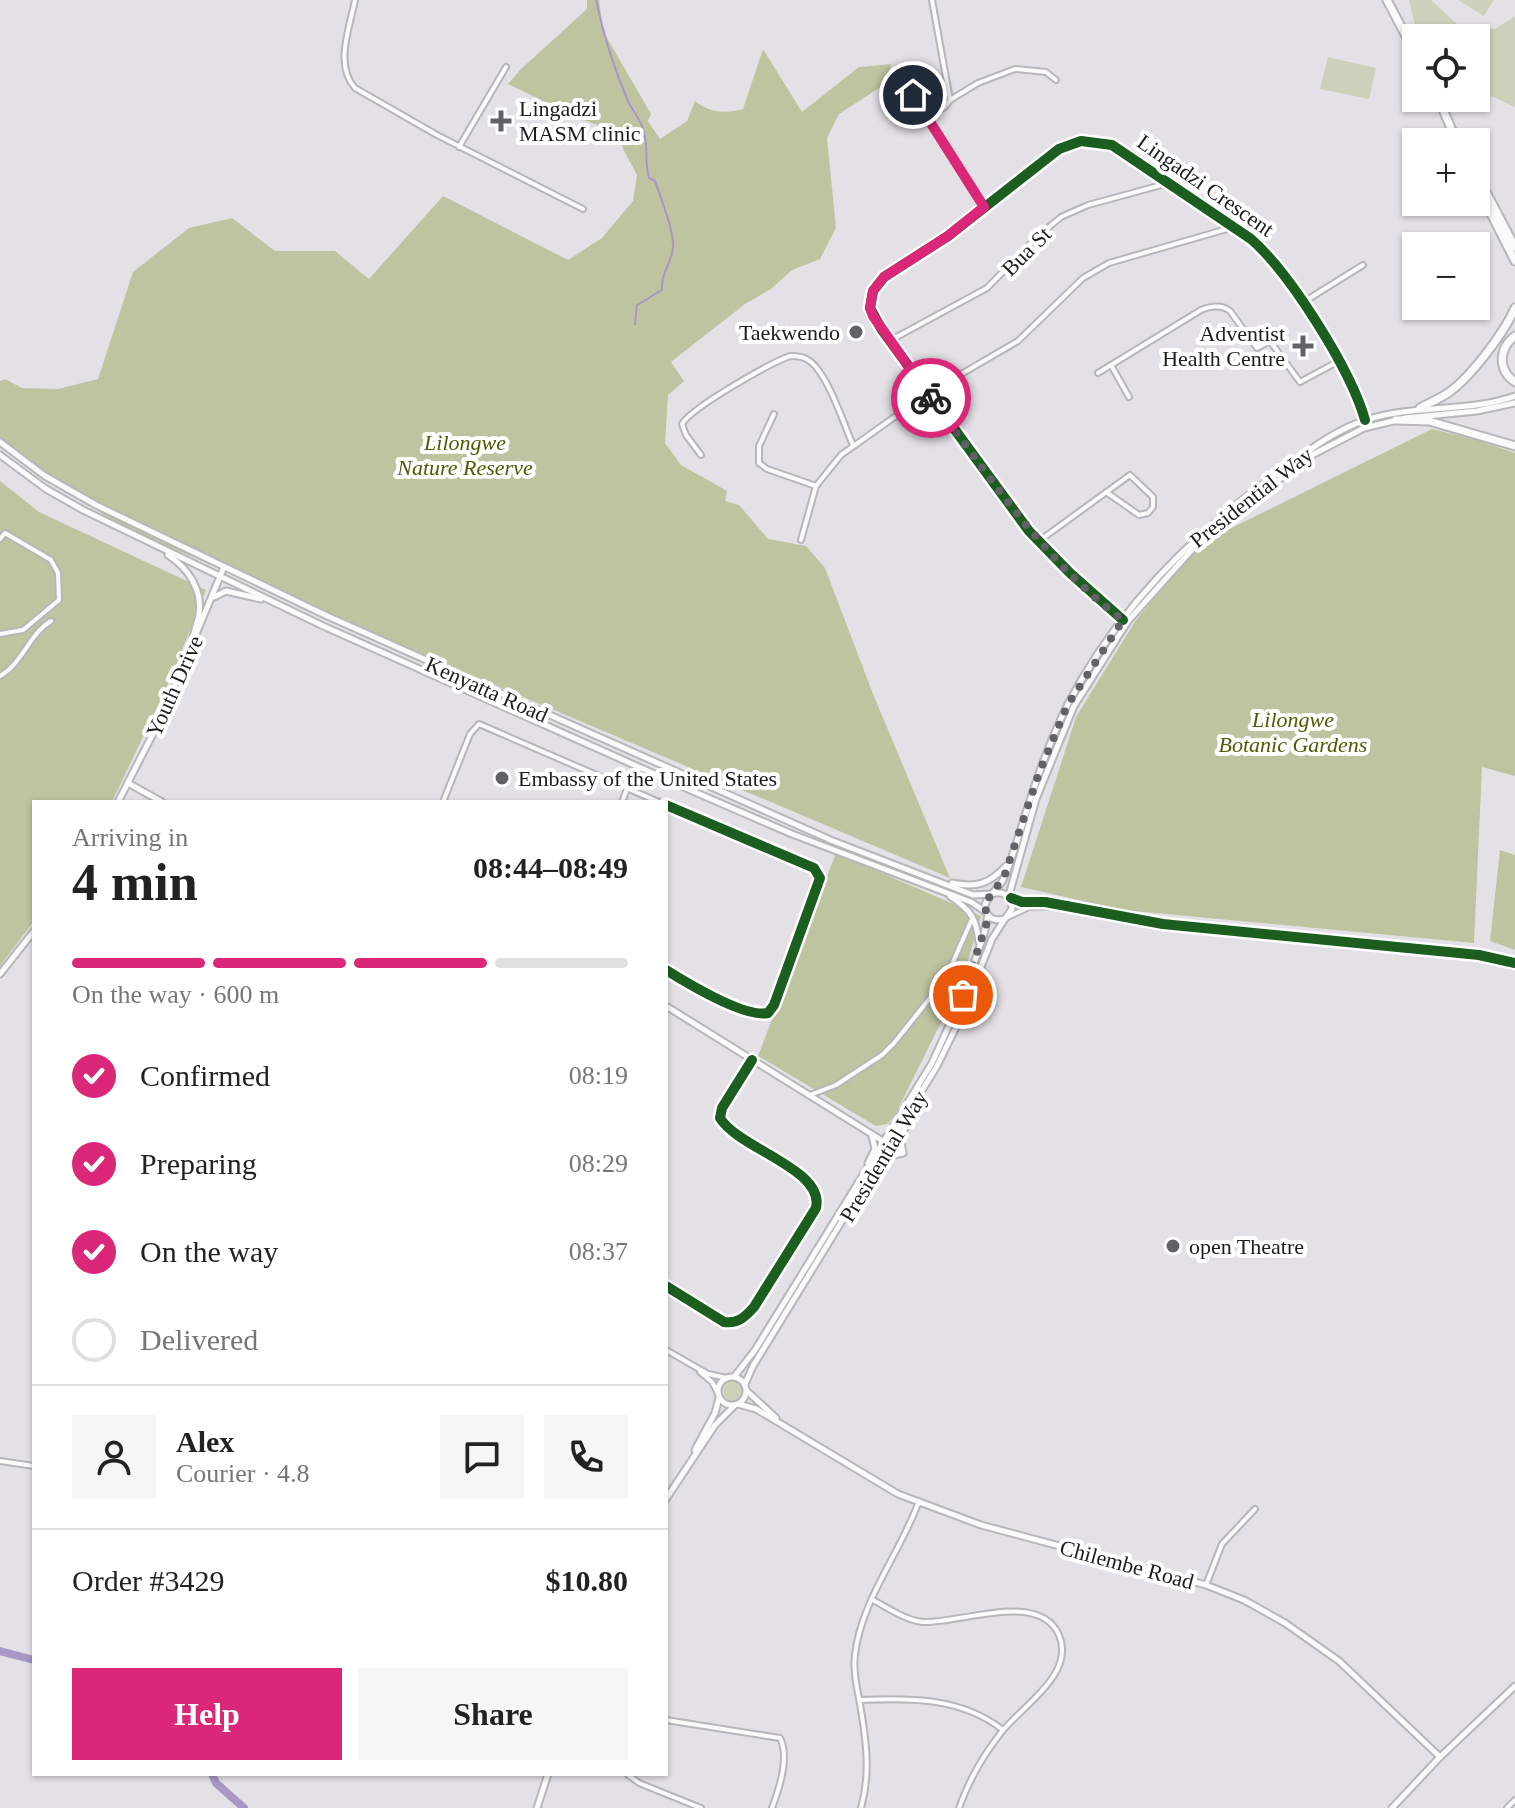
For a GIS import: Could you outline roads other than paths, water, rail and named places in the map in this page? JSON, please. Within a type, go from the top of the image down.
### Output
[{"type":"highway","points":[[1387,0],[1402,28]]},
{"type":"highway","points":[[1490,199],[1515,247]]},
{"type":"highway","points":[[1490,212],[1515,261]]},
{"type":"highway","points":[[1503,224],[1515,238]]},
{"type":"highway","points":[[1420,408],[1447,394],[1463,381],[1515,308]]},
{"type":"highway","points":[[1515,336],[1504,347],[1502,358],[1504,370],[1515,382]]},
{"type":"highway","points":[[1396,420],[1429,421],[1515,446]]},
{"type":"main road","name":"Presidential Way","points":[[746,1388],[753,1366],[884,1157],[895,1124],[932,1063],[950,1025],[979,947],[987,913],[985,903],[1001,884],[1063,714],[1123,620],[1153,582],[1206,528],[1315,446],[1365,420],[1420,408],[1482,405],[1515,396]]},
{"type":"main road","name":"Presidential Way","points":[[730,1378],[755,1350],[847,1203],[928,1083],[955,1032],[992,939],[1012,909],[1012,878],[1057,741],[1082,690],[1128,621],[1184,556],[1228,517],[1312,455],[1339,439],[1364,428],[1396,420],[1434,413],[1477,411],[1515,403]]},
{"type":"main road","name":"Kenyatta Road","points":[[0,442],[45,476],[134,525],[587,734],[833,841],[973,895],[993,894]]},
{"type":"main road","name":"Kenyatta Road","points":[[0,455],[46,489],[151,545],[416,669],[780,829],[975,904],[987,913]]},
{"type":"main road","points":[[151,545],[174,559],[193,579],[199,612],[191,649]]},
{"type":"main road","name":"Youth Drive","points":[[119,800],[151,740],[224,567]]},
{"type":"main road","points":[[212,599],[226,591],[270,600]]},
{"type":"main road","points":[[128,783],[158,800]]},
{"type":"main road","points":[[939,881],[971,886],[984,884],[1009,862]]},
{"type":"main road","points":[[945,892],[964,905],[973,918],[979,947]]},
{"type":"main road","points":[[993,894],[1002,893],[1010,897]]},
{"type":"main road","points":[[987,913],[996,920],[1006,918]]},
{"type":"main road","points":[[0,974],[32,934]]},
{"type":"main road","points":[[668,1007],[887,1144]]},
{"type":"main road","points":[[884,1157],[903,1153],[900,1137],[928,1083]]},
{"type":"main road","points":[[819,1102],[875,1132],[887,1132],[895,1124]]},
{"type":"main road","points":[[847,1203],[875,1149],[874,1139],[861,1127]]},
{"type":"main road","points":[[668,1496],[715,1413],[720,1385],[730,1378],[746,1388],[783,1424]]},
{"type":"main road","points":[[689,1462],[720,1419],[743,1400],[746,1388]]},
{"type":"main road","points":[[719,1395],[725,1403],[749,1405],[783,1424]]},
{"type":"main road","name":"Chilembe Road","points":[[783,1424],[898,1494],[995,1529],[1206,1585],[1266,1612],[1322,1647],[1440,1757]]},
{"type":"main road","points":[[1392,1808],[1440,1757],[1515,1686]]},
{"type":"main road","points":[[538,1806],[547,1776]]},
{"type":"street","points":[[355,0],[345,58],[345,73],[350,83],[459,147],[583,209]]},
{"type":"street","points":[[932,0],[950,100]]},
{"type":"street","points":[[459,147],[506,67]]},
{"type":"street","points":[[927,116],[978,83],[1015,69],[1046,72],[1056,80]]},
{"type":"street","points":[[913,95],[984,207]]},
{"type":"street","name":"Lingadzi Crescent","points":[[1123,620],[1039,541],[927,394],[870,308],[873,291],[884,277],[948,236],[1059,149],[1081,141],[1112,145],[1234,227],[1272,257],[1339,361],[1365,420]]},
{"type":"street","name":"Bua St","points":[[891,340],[987,288],[1061,217],[1088,205],[1169,182]]},
{"type":"street","points":[[801,540],[816,486],[834,462],[853,445],[927,394],[1018,341],[1083,278],[1098,268],[1234,227]]},
{"type":"street","points":[[1302,303],[1363,265]]},
{"type":"street","points":[[1098,373],[1201,310],[1221,306],[1230,311],[1257,348],[1270,341],[1300,382],[1339,361]]},
{"type":"street","points":[[701,455],[686,435],[682,424],[684,419],[699,407],[790,356],[805,358],[815,367],[825,382],[853,445]]},
{"type":"street","points":[[1111,365],[1129,397]]},
{"type":"street","points":[[774,414],[759,446],[759,463],[767,469],[816,486]]},
{"type":"street","points":[[1039,541],[1106,492],[1132,475],[1153,497],[1154,505],[1148,513],[1139,515],[1106,492]]},
{"type":"street","points":[[0,539],[5,533],[51,560],[58,573],[59,600],[23,630],[0,634]]},
{"type":"street","points":[[0,676],[12,669],[41,627],[51,621]]},
{"type":"street","points":[[444,800],[470,734],[479,724],[655,800]]},
{"type":"street","points":[[623,800],[628,788]]},
{"type":"street","points":[[668,806],[814,868],[820,878],[774,1005],[768,1013],[760,1015],[716,998],[668,971]]},
{"type":"street","points":[[1010,897],[1022,902],[1045,902],[1055,906]]},
{"type":"street","points":[[1006,918],[1029,907],[1055,906],[1163,924],[1479,955],[1515,963]]},
{"type":"street","points":[[808,1095],[830,1088],[875,1060],[894,1043],[946,978],[973,918]]},
{"type":"street","points":[[687,1299],[724,1322],[742,1319],[754,1307],[818,1202],[810,1181],[738,1137],[720,1118],[722,1108],[752,1060]]},
{"type":"street","points":[[668,1287],[672,1289]]},
{"type":"street","points":[[668,1351],[709,1379],[719,1395]]},
{"type":"street","points":[[692,1366],[714,1376],[730,1378]]},
{"type":"street","points":[[0,1461],[32,1466]]},
{"type":"street","points":[[861,1808],[867,1780],[867,1760],[855,1654],[873,1600],[919,1501]]},
{"type":"street","points":[[1206,1585],[1222,1544],[1255,1509]]},
{"type":"street","points":[[873,1600],[905,1617],[924,1622],[1026,1611],[1048,1620],[1061,1643],[1059,1666],[1051,1680],[1003,1730],[979,1762],[959,1808]]},
{"type":"street","points":[[859,1700],[919,1699],[943,1702],[977,1713],[1003,1730]]},
{"type":"street","points":[[668,1720],[780,1738],[784,1748],[781,1775],[772,1808]]},
{"type":"street","points":[[630,1776],[639,1783],[701,1808]]},
{"type":"street","points":[[1507,1808],[1515,1800]]},
{"type":"waterway","points":[[596,0],[618,76],[643,129],[649,178],[655,181],[673,241],[662,290],[637,305],[635,324]]},
{"type":"waterway","points":[[0,1651],[32,1659]]},
{"type":"waterway","points":[[213,1776],[216,1783],[244,1808]]},
{"type":"tunnel","points":[[672,1289],[687,1299]]},
{"type":"place","name":"Lingadzi MASM clinic","points":[[501,121]]},
{"type":"place","name":"Taekwendo","points":[[856,332]]},
{"type":"place","name":"Adventist Health Centre","points":[[1303,346]]},
{"type":"place","name":"Embassy of the United States","points":[[502,778]]},
{"type":"place","name":"open Theatre","points":[[1173,1246]]},
{"type":"park label","name":"Lilongwe Nature Reserve","points":[[465,454]]},
{"type":"park label","name":"Lilongwe Botanic Gardens","points":[[1293,732]]}]
